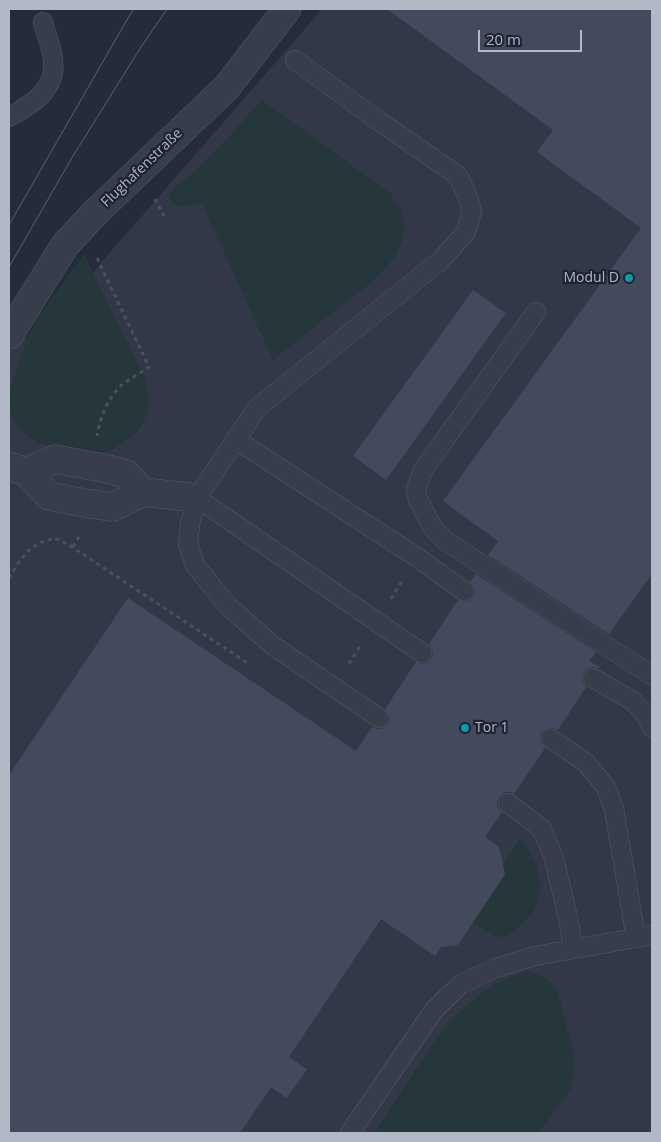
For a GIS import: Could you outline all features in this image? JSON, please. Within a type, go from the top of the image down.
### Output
[{"type":"street","name":"Flughafenstraße","points":[[9,335],[65,245],[96,212],[227,87],[287,9]]},
{"type":"street","points":[[17,469],[55,460],[94,466],[126,474],[143,492]]},
{"type":"street","points":[[17,469],[48,496],[90,504],[113,507],[143,492],[197,498]]},
{"type":"lane","points":[[9,117],[39,98],[53,76],[54,61],[43,22]]},
{"type":"lane","points":[[296,60],[456,175],[466,192],[472,211],[466,232],[441,260],[257,408],[197,498],[190,524],[188,544],[195,566],[228,606],[272,645],[379,718]]},
{"type":"lane","points":[[536,312],[424,470],[416,489],[418,500],[433,528],[446,541],[652,674],[633,701]]},
{"type":"lane","points":[[235,440],[418,558],[464,591]]},
{"type":"lane","points":[[197,498],[422,653]]},
{"type":"lane","points":[[593,678],[633,701],[646,716],[652,728]]},
{"type":"lane","points":[[350,1133],[434,1010],[461,984],[496,968],[535,956],[644,937],[614,809],[606,787],[584,762],[551,739]]},
{"type":"lane","points":[[508,804],[542,829],[554,858],[569,922],[573,949]]},
{"type":"path","points":[[152,193],[164,216]]},
{"type":"path","points":[[93,250],[149,367],[122,385],[107,404],[98,433],[94,466]]},
{"type":"path","points":[[73,548],[88,521],[90,504]]},
{"type":"path","points":[[9,578],[18,563],[31,548],[54,538],[66,543],[253,667]]},
{"type":"shaded area","points":[[322,9],[652,9],[652,1133],[9,1133],[9,342],[39,334]]},
{"type":"shaded area","points":[[262,100],[390,193],[401,210],[405,225],[402,241],[395,257],[373,281],[273,360],[202,204],[176,206],[167,195],[210,157]]},
{"type":"shaded area","points":[[84,255],[145,378],[148,399],[145,419],[129,439],[114,448],[90,455],[56,449],[35,441],[16,424],[10,414],[9,406],[16,369],[32,329]]},
{"type":"shaded area","points":[[520,838],[534,860],[538,872],[539,895],[536,906],[529,917],[512,933],[499,937],[469,920]]},
{"type":"shaded area","points":[[530,971],[545,977],[558,993],[574,1054],[574,1072],[571,1089],[539,1133],[374,1133],[438,1036],[454,1017],[493,985],[512,976]]},
{"type":"building","name":"Modul D","points":[[387,9],[652,9],[652,574],[609,634],[488,555],[498,541],[443,501],[641,228],[537,152],[553,130]]},
{"type":"building","points":[[473,290],[506,313],[386,480],[353,456]]},
{"type":"building","points":[[476,574],[596,652],[589,661],[600,667],[588,668],[584,672],[582,678],[586,687],[558,730],[552,728],[541,733],[541,743],[545,748],[514,794],[504,792],[499,797],[497,807],[502,812],[485,837],[499,847],[505,874],[458,945],[441,947],[435,956],[381,919],[289,1057],[307,1069],[287,1098],[271,1087],[240,1133],[9,1133],[9,775],[128,598],[356,751],[372,727],[378,729],[389,724],[389,714],[385,709],[416,662],[426,663],[431,659],[433,654],[429,644],[458,600],[462,602],[468,601],[473,597],[475,593],[474,587],[470,582]]},
{"type":"tram line","points":[[9,225],[134,9]]},
{"type":"tram line","points":[[9,267],[73,156],[167,9]]},
{"type":"place","name":"Modul D","points":[[629,278]]},
{"type":"place","name":"Tor 1","points":[[465,728]]}]
